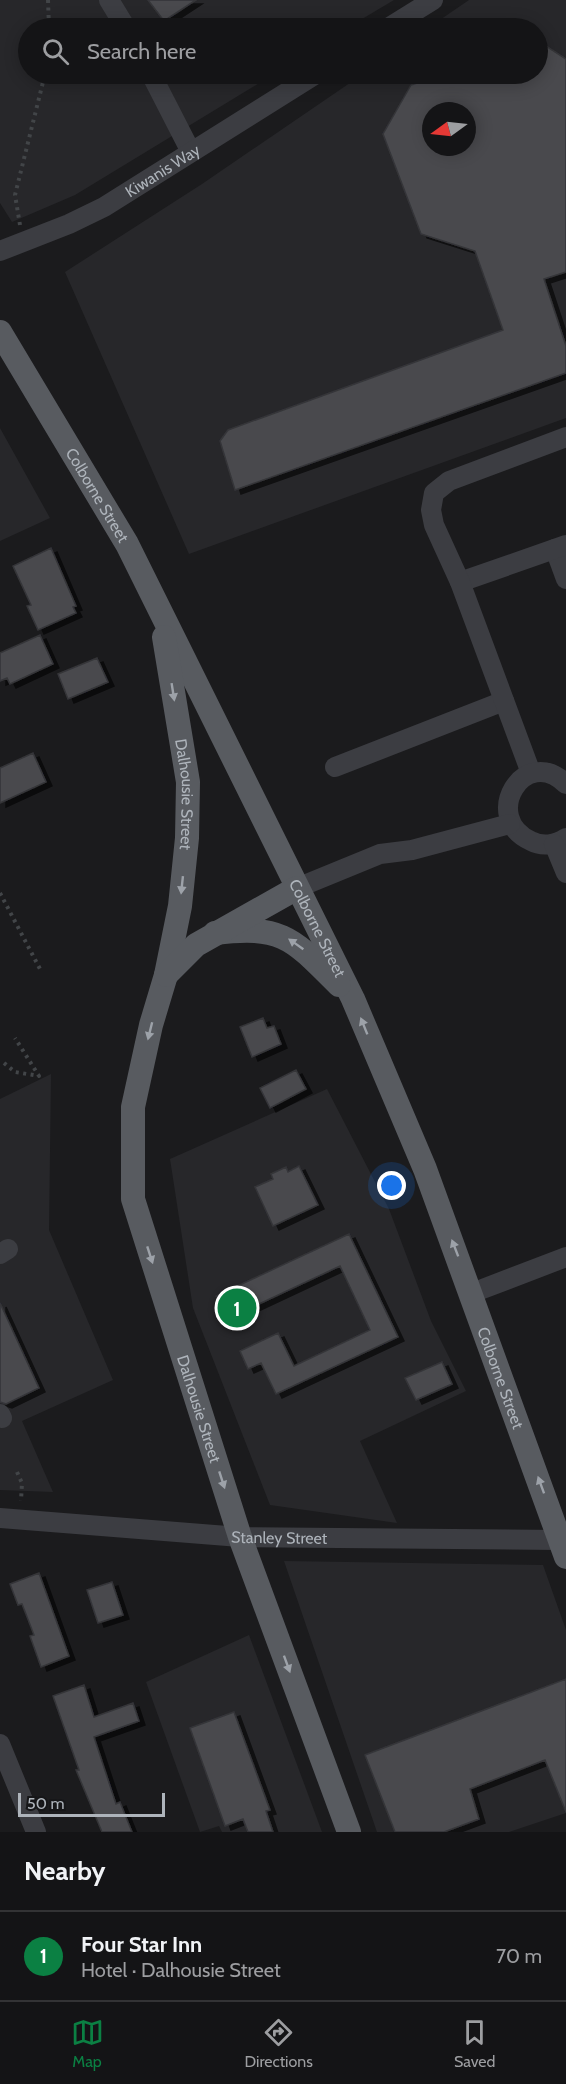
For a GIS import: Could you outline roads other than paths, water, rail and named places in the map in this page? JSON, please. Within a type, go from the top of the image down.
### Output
[{"type":"main road","name":"Colborne Street","points":[[0,332],[127,544],[353,999],[426,1169],[563,1548]]},
{"type":"main road","name":"Dalhousie Street","points":[[160,614],[188,782],[187,838],[180,906],[166,975],[151,1025],[133,1107],[132,1199],[240,1537],[349,1832]]},
{"type":"main road","name":"Dalhousie Street","points":[[166,975],[186,953],[215,933],[297,888]]},
{"type":"main road","points":[[215,933],[266,931],[284,936],[301,946],[353,999]]},
{"type":"street","points":[[109,0],[120,18]]},
{"type":"street","points":[[404,18],[433,0]]},
{"type":"street","points":[[156,84],[191,152]]},
{"type":"street","name":"Kiwanis Way","points":[[0,251],[69,224],[104,207],[300,84]]},
{"type":"street","points":[[531,773],[460,582],[434,525],[431,510],[434,493],[449,481],[566,437]]},
{"type":"street","points":[[460,582],[560,547],[566,579]]},
{"type":"street","points":[[336,767],[504,701]]},
{"type":"street","points":[[566,784],[551,773],[538,771],[531,773],[520,779],[507,805],[510,824],[523,838],[537,844],[560,841],[566,873]]},
{"type":"street","points":[[297,888],[380,854],[412,850],[510,824]]},
{"type":"street","points":[[472,1293],[566,1257]]},
{"type":"street","name":"Stanley Street","points":[[0,1518],[240,1537],[563,1548]]},
{"type":"street","points":[[0,1744],[36,1832]]},
{"type":"place","name":"Four Star Inn","points":[[237,1308]]}]
